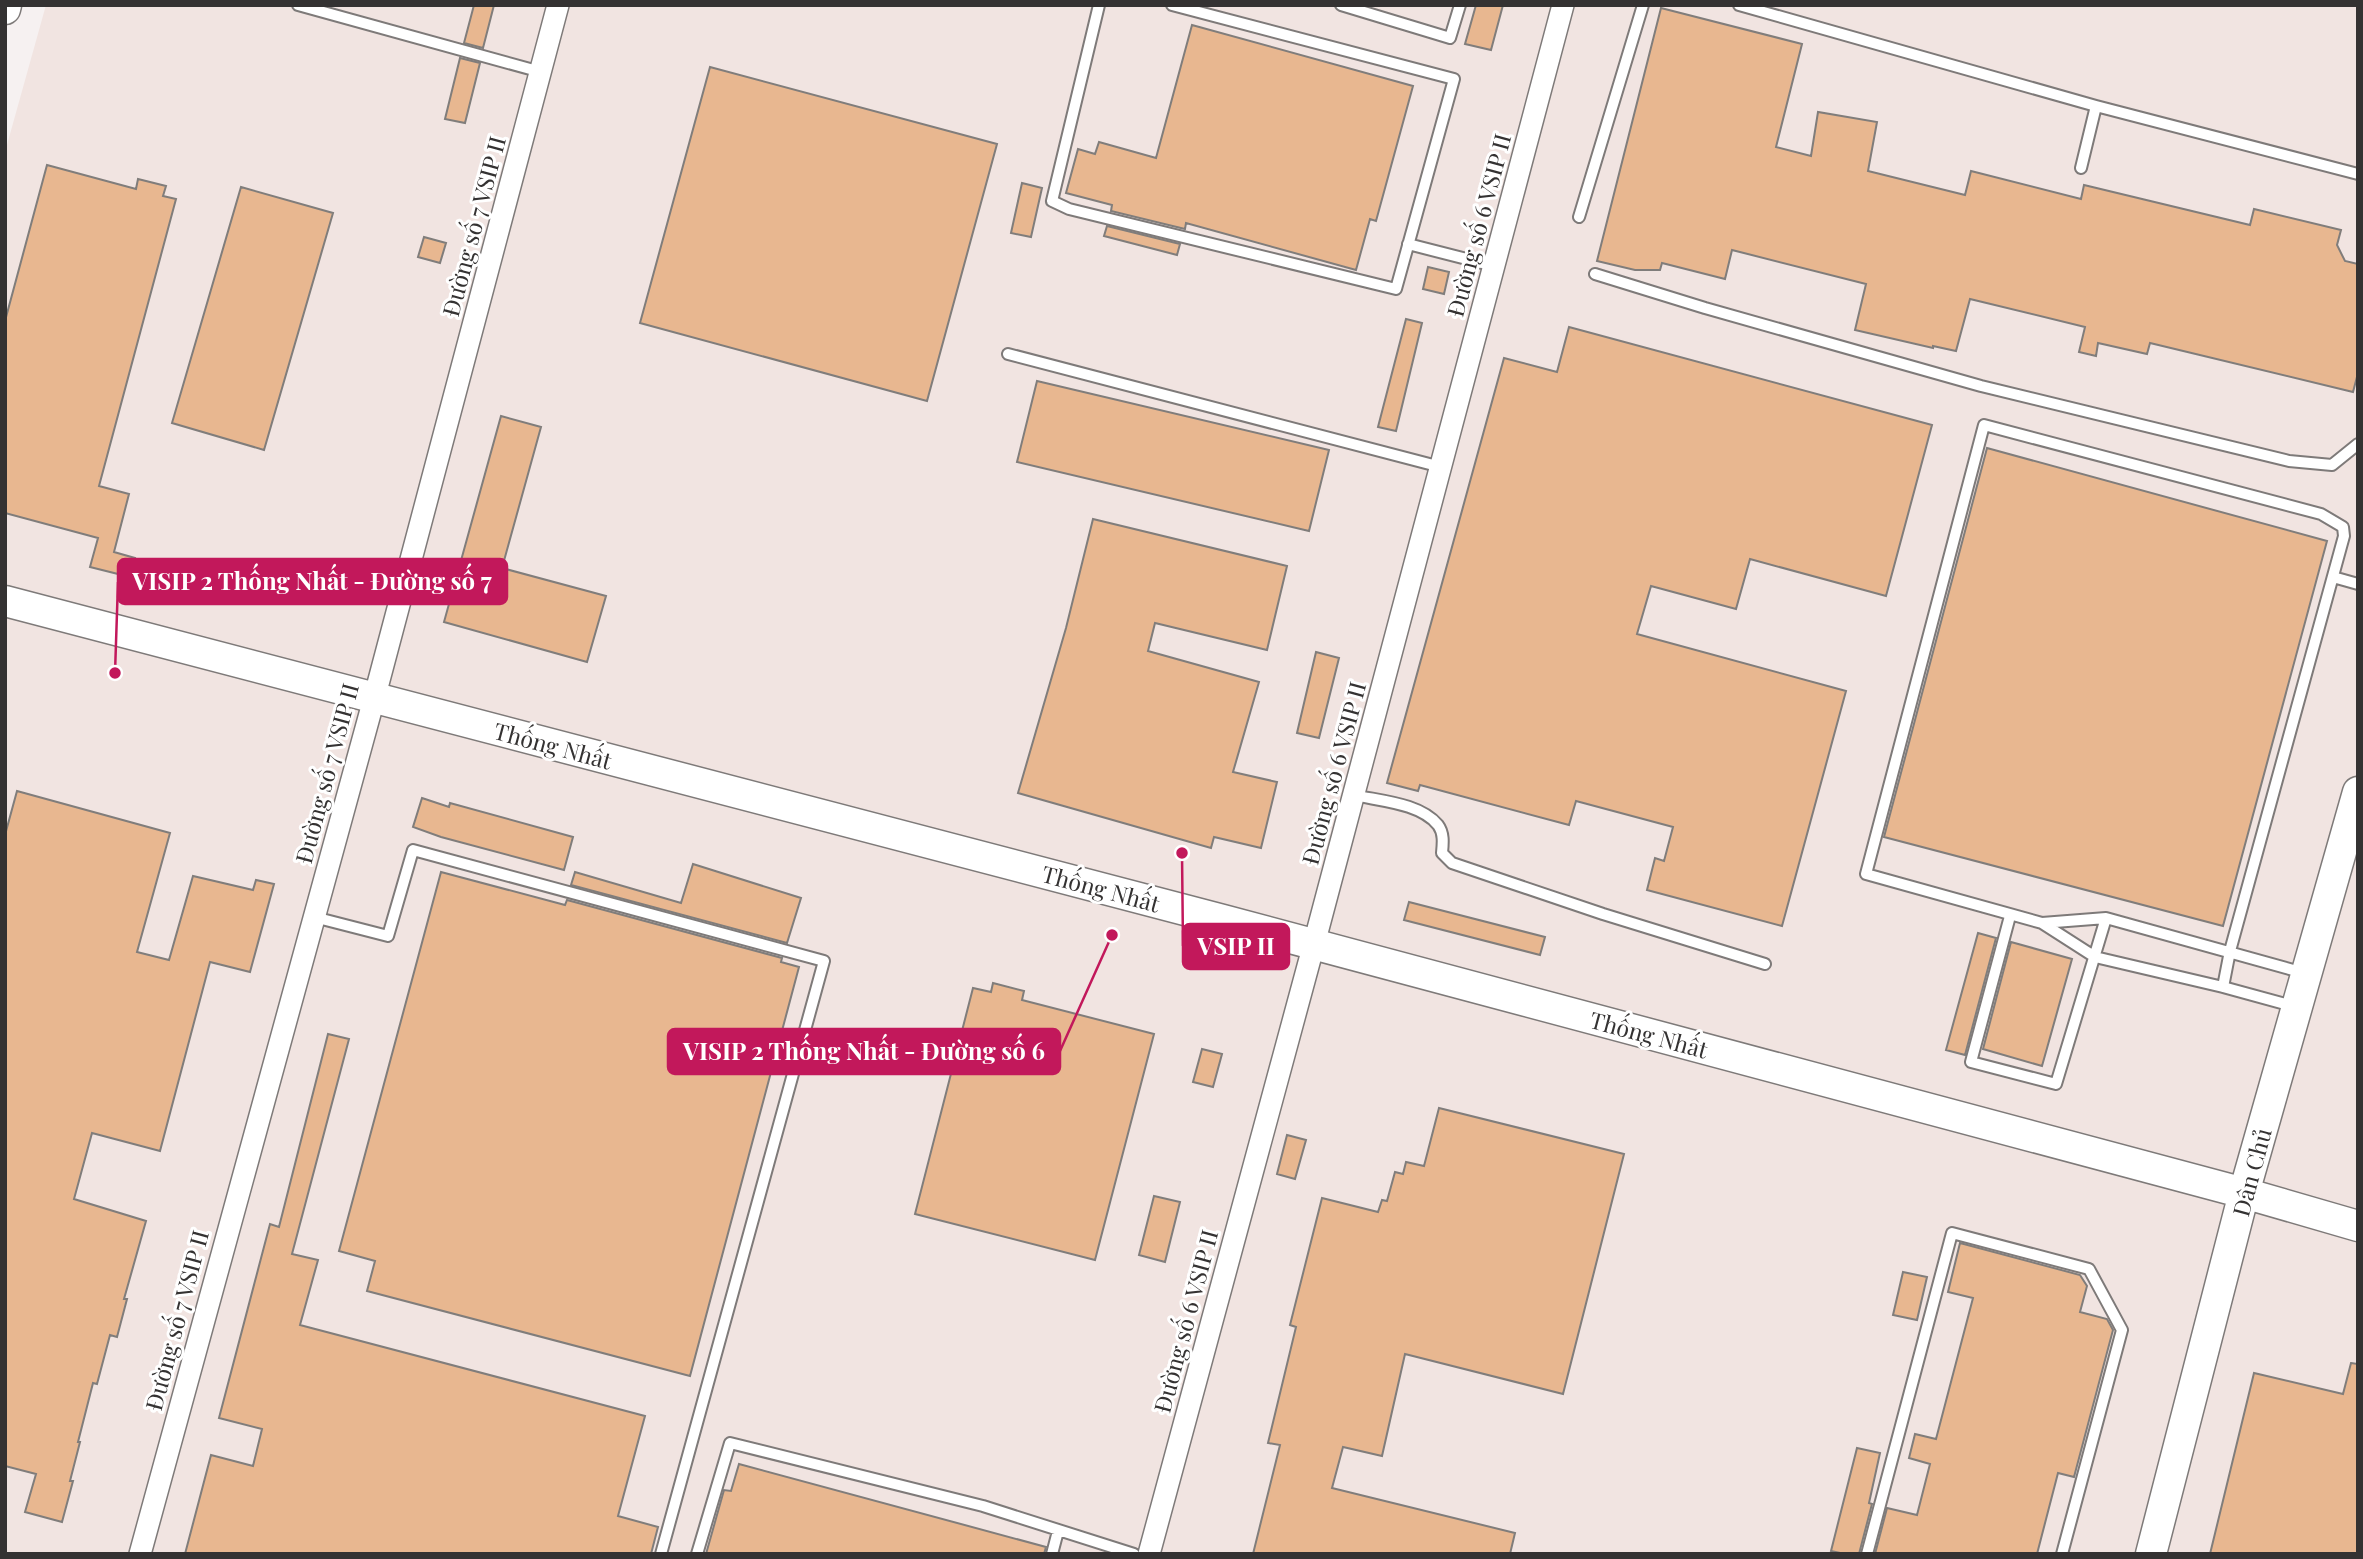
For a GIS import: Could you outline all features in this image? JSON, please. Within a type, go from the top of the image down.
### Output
[{"type":"street","name":"Đường số 7 VSIP II","points":[[140,1554],[374,699],[558,5]]},
{"type":"street","name":"Đường số 6 VSIP II","points":[[1149,1554],[1563,5]]},
{"type":"street","name":"Thống Nhất","points":[[5,600],[1314,944],[2244,1193],[2358,1226]]},
{"type":"street","name":"Dân Chủ","points":[[2151,1554],[2244,1193],[2358,792]]},
{"type":"lane","points":[[298,5],[541,72]]},
{"type":"lane","points":[[1099,5],[1052,201],[1069,209],[1396,289],[1454,79],[1172,5]]},
{"type":"lane","points":[[1341,5],[1450,38],[1460,5]]},
{"type":"lane","points":[[1579,217],[1643,5]]},
{"type":"lane","points":[[1739,5],[2096,106],[2358,174]]},
{"type":"lane","points":[[2081,168],[2096,106]]},
{"type":"lane","points":[[1408,244],[1494,266]]},
{"type":"lane","points":[[1595,274],[1981,386],[2289,461],[2332,465],[2358,444]]},
{"type":"lane","points":[[1007,354],[1441,467]]},
{"type":"lane","points":[[2223,987],[2230,951],[2344,536],[2343,527],[2321,514],[1984,425],[1866,874],[2042,923],[2106,918],[2230,951],[2306,974]]},
{"type":"lane","points":[[2333,577],[2358,584]]},
{"type":"lane","points":[[1354,795],[1409,807],[1427,817],[1439,826],[1443,837],[1442,853],[1452,863],[1603,914],[1765,964]]},
{"type":"lane","points":[[314,917],[388,936],[413,850],[824,961],[661,1554]]},
{"type":"lane","points":[[2010,916],[1971,1062],[2056,1084],[2106,918]]},
{"type":"lane","points":[[2042,923],[2095,957],[2297,1007]]},
{"type":"lane","points":[[1867,1554],[1951,1233],[2089,1269],[2122,1330],[2062,1554]]},
{"type":"lane","points":[[697,1554],[730,1443],[983,1506],[1134,1554]]},
{"type":"lane","points":[[1052,1554],[1058,1531]]},
{"type":"shaded area","points":[[46,5],[2358,5],[2358,1554],[5,1554],[5,152]]},
{"type":"building","points":[[474,5],[494,5],[483,48],[464,43]]},
{"type":"building","points":[[1476,5],[1503,5],[1491,50],[1465,44]]},
{"type":"building","points":[[1661,8],[1802,44],[1776,147],[1811,156],[1818,112],[1877,122],[1868,171],[1965,195],[1971,171],[2081,199],[2084,185],[2250,225],[2254,209],[2341,230],[2337,245],[2345,261],[2358,264],[2358,373],[2353,392],[2150,343],[2147,354],[2098,343],[2096,356],[2079,352],[2085,327],[1970,299],[1956,351],[1933,348],[1855,330],[1866,284],[1732,250],[1725,279],[1662,263],[1660,270],[1635,270],[1597,261]]},
{"type":"building","points":[[1192,25],[1413,86],[1376,221],[1370,219],[1356,270],[1186,223],[1185,229],[1111,211],[1112,205],[1066,193],[1078,149],[1095,154],[1099,142],[1156,158]]},
{"type":"building","points":[[460,58],[480,63],[465,123],[445,119]]},
{"type":"building","points":[[710,67],[997,144],[927,401],[640,323]]},
{"type":"building","points":[[47,165],[136,189],[138,179],[166,186],[163,196],[176,199],[99,486],[129,494],[114,552],[135,558],[130,577],[90,567],[98,538],[5,513],[5,321]]},
{"type":"building","points":[[1022,183],[1042,188],[1031,237],[1011,233]]},
{"type":"building","points":[[241,187],[333,213],[264,450],[172,423]]},
{"type":"building","points":[[1107,226],[1180,244],[1177,255],[1104,236]]},
{"type":"building","points":[[424,237],[446,243],[440,263],[418,257]]},
{"type":"building","points":[[1428,267],[1449,272],[1444,294],[1423,289]]},
{"type":"building","points":[[1406,319],[1422,323],[1396,431],[1378,427]]},
{"type":"building","points":[[1569,327],[1932,425],[1886,596],[1750,559],[1736,609],[1651,586],[1637,634],[1846,691],[1782,926],[1647,890],[1655,858],[1664,861],[1673,827],[1576,801],[1569,825],[1420,785],[1418,791],[1387,783],[1504,358],[1557,372]]},
{"type":"building","points":[[1037,381],[1329,450],[1309,531],[1017,462]]},
{"type":"building","points":[[501,416],[541,427],[502,568],[606,596],[587,662],[444,622]]},
{"type":"building","points":[[1987,448],[2327,541],[2223,926],[1884,837]]},
{"type":"building","points":[[1093,519],[1287,566],[1267,650],[1155,623],[1148,651],[1259,682],[1233,772],[1277,782],[1261,848],[1214,837],[1211,848],[1018,793],[1066,628]]},
{"type":"building","points":[[1316,652],[1339,658],[1319,738],[1297,733]]},
{"type":"building","points":[[17,791],[170,833],[137,952],[169,960],[193,876],[253,890],[256,880],[274,884],[250,972],[210,962],[160,1151],[92,1133],[74,1199],[146,1221],[124,1299],[127,1299],[117,1337],[110,1335],[97,1384],[93,1383],[62,1522],[25,1512],[36,1474],[5,1466],[5,835]]},
{"type":"building","points":[[422,798],[449,807],[450,803],[573,837],[564,870],[413,827]]},
{"type":"building","points":[[693,864],[801,898],[787,943],[571,885],[575,872],[681,903]]},
{"type":"building","points":[[441,872],[565,905],[567,900],[782,958],[781,962],[799,967],[690,1376],[367,1291],[375,1261],[339,1251]]},
{"type":"building","points":[[1409,902],[1545,937],[1540,955],[1404,920]]},
{"type":"building","points":[[1978,933],[1996,938],[1965,1055],[1946,1050]]},
{"type":"building","points":[[2011,942],[2072,959],[2042,1066],[1983,1049]]},
{"type":"building","points":[[993,983],[1024,991],[1022,1000],[1154,1034],[1095,1260],[915,1214],[973,988],[991,992]]},
{"type":"building","points":[[328,1034],[349,1039],[292,1254],[318,1260],[300,1325],[645,1416],[618,1516],[658,1527],[651,1554],[185,1554],[211,1455],[253,1466],[262,1429],[219,1418],[270,1224],[279,1227]]},
{"type":"building","points":[[1202,1049],[1222,1054],[1213,1087],[1193,1082]]},
{"type":"building","points":[[1439,1108],[1624,1154],[1563,1394],[1405,1354],[1382,1456],[1343,1447],[1332,1488],[1515,1533],[1510,1554],[1253,1554],[1280,1445],[1268,1443],[1296,1327],[1290,1325],[1322,1198],[1378,1212],[1382,1200],[1387,1201],[1395,1172],[1403,1174],[1406,1162],[1424,1166]]},
{"type":"building","points":[[1287,1135],[1306,1140],[1295,1179],[1277,1174]]},
{"type":"building","points":[[1154,1196],[1180,1202],[1165,1262],[1139,1255]]},
{"type":"building","points":[[1960,1243],[2080,1275],[2087,1286],[2080,1312],[2107,1319],[2113,1330],[2074,1477],[2058,1473],[2037,1554],[1875,1554],[1887,1508],[1917,1515],[1930,1464],[1909,1458],[1915,1434],[1936,1439],[1973,1298],[1948,1292]]},
{"type":"building","points":[[1903,1272],[1927,1277],[1917,1320],[1893,1315]]},
{"type":"building","points":[[2351,1363],[2358,1364],[2358,1554],[2210,1554],[2254,1373],[2343,1394]]},
{"type":"building","points":[[1857,1448],[1880,1453],[1869,1503],[1872,1504],[1859,1554],[1845,1554],[1831,1551]]},
{"type":"building","points":[[739,1464],[1046,1547],[1044,1554],[706,1554],[724,1490],[731,1491]]},
{"type":"place","name":"VISIP 2 Thống Nhất - Đường số 7","points":[[115,673]]},
{"type":"place","name":"VSIP II","points":[[1182,853]]},
{"type":"place","name":"VISIP 2 Thống Nhất - Đường số 6","points":[[1112,935]]}]
